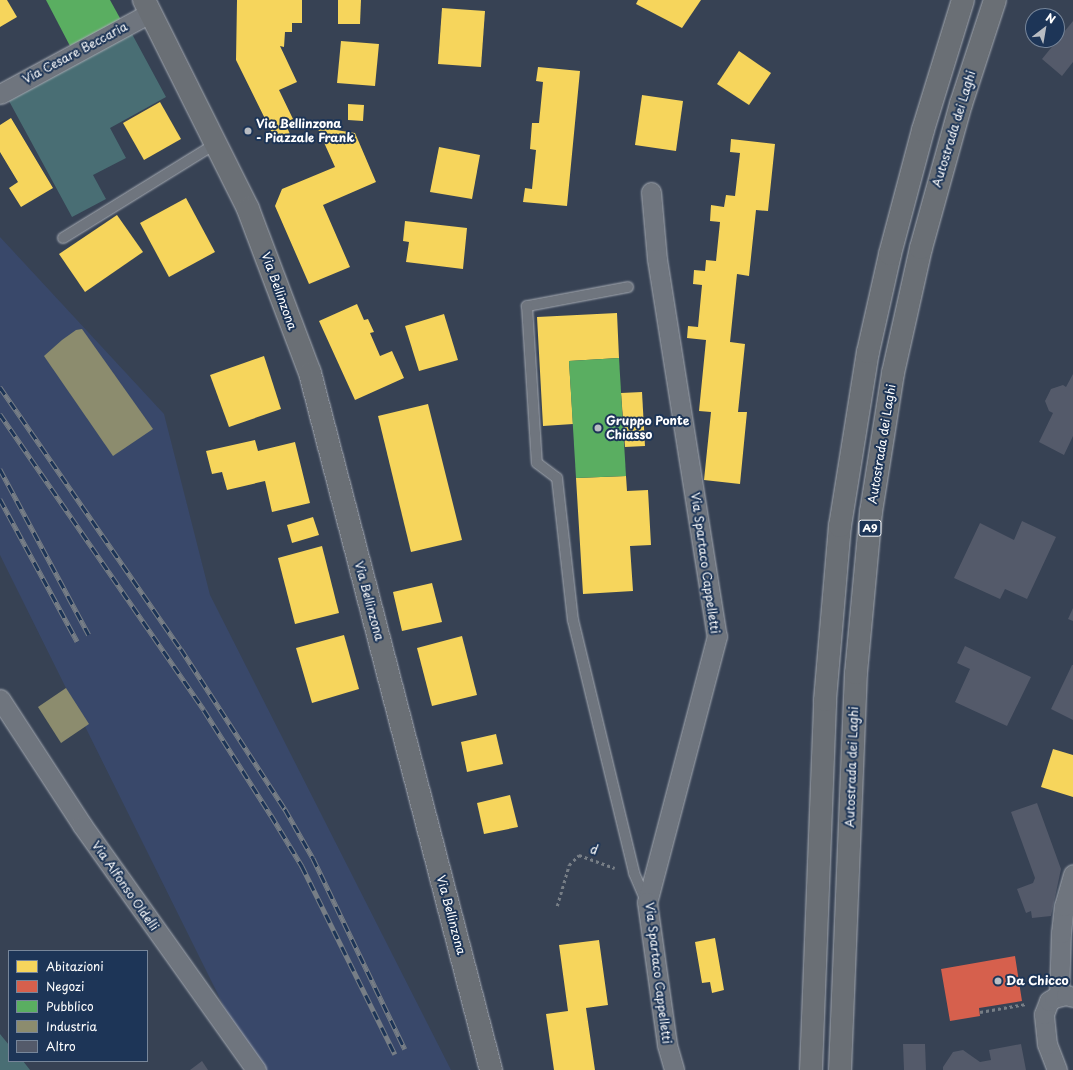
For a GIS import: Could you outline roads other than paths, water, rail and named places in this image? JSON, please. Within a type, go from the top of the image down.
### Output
[{"type":"main road","name":"A9","points":[[811,1070],[825,700],[831,617],[846,482],[868,352],[892,246],[923,130],[963,0]]},
{"type":"main road","name":"Autostrada dei Laghi","points":[[840,1070],[856,673],[871,512],[893,373],[921,248],[958,112],[995,0]]},
{"type":"main road","name":"Via Bellinzona","points":[[147,6],[217,143],[248,209],[310,373],[491,1070]]},
{"type":"street","name":"Via Cesare Beccaria","points":[[0,94],[147,6]]},
{"type":"street","name":"Via Spartaco Cappelletti","points":[[651,192],[657,259],[717,636],[647,902],[666,1045],[674,1070]]},
{"type":"street","name":"Via Alfonso Oldelli","points":[[0,698],[87,832],[256,1070]]},
{"type":"street","points":[[1057,1070],[1047,1044],[1044,1021],[1049,1001],[1066,996],[1062,926],[1073,874]]},
{"type":"lane","points":[[63,238],[217,143]]},
{"type":"lane","points":[[628,288],[527,306],[537,463],[557,478],[573,620],[634,873],[647,902]]},
{"type":"railway","points":[[0,387],[181,649],[285,809],[313,858],[405,1049]]},
{"type":"railway","points":[[0,414],[204,710],[271,815],[302,866],[395,1054]]},
{"type":"railway","points":[[0,469],[89,635]]},
{"type":"railway","points":[[0,499],[77,641]]},
{"type":"place","name":"Via Bellinzona - Piazzale Frank","points":[[248,131]]},
{"type":"place","name":"Gruppo Ponte Chiasso","points":[[598,428]]},
{"type":"place","name":"Da Chicco","points":[[998,981]]}]
